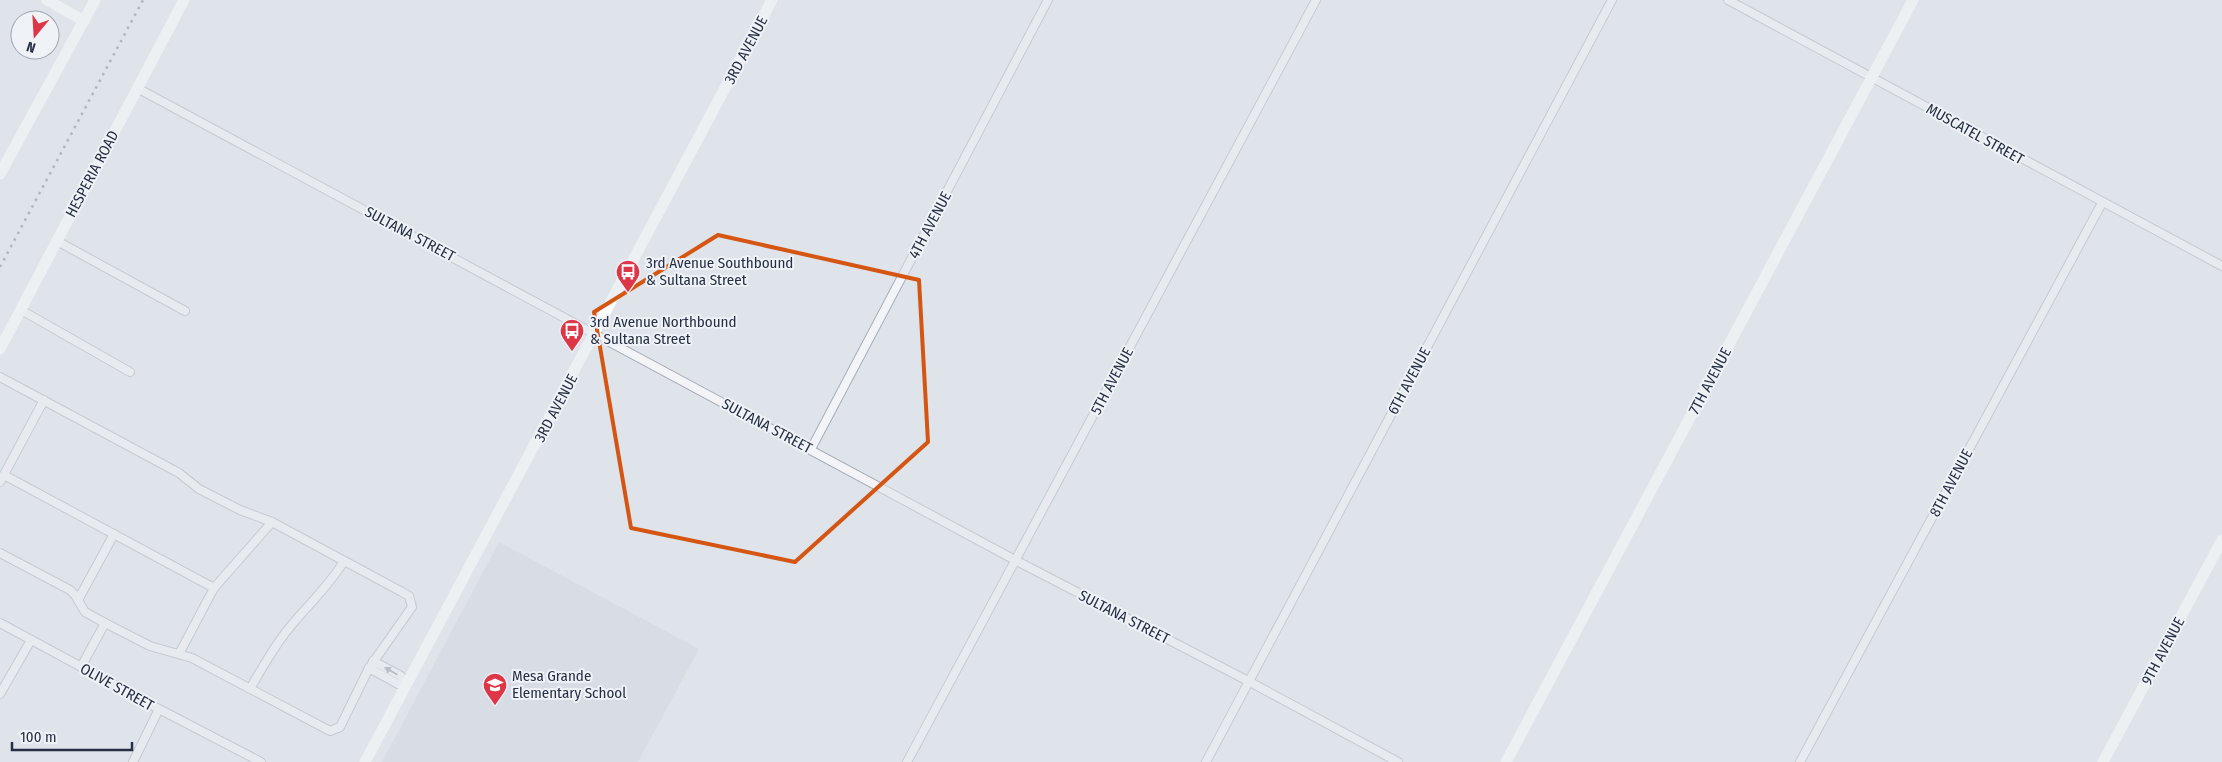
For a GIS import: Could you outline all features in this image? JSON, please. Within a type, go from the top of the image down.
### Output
[{"type":"street","points":[[47,0],[84,20]]},
{"type":"street","points":[[0,174],[95,0]]},
{"type":"street","name":"HESPERIA ROAD","points":[[0,349],[184,0]]},
{"type":"street","name":"3RD AVENUE","points":[[365,762],[772,0]]},
{"type":"street","name":"4TH AVENUE","points":[[811,449],[1048,0]]},
{"type":"street","name":"5TH AVENUE","points":[[907,762],[1316,0]]},
{"type":"street","name":"6TH AVENUE","points":[[1206,762],[1612,0]]},
{"type":"street","name":"MUSCATEL STREET","points":[[1728,0],[2222,266]]},
{"type":"street","name":"7TH AVENUE","points":[[1506,762],[1913,0]]},
{"type":"street","name":"SULTANA STREET","points":[[137,88],[1015,560],[1250,682],[1398,762]]},
{"type":"street","name":"8TH AVENUE","points":[[1800,762],[2102,203]]},
{"type":"street","points":[[57,241],[185,311]]},
{"type":"street","points":[[21,310],[130,372]]},
{"type":"street","points":[[0,377],[179,473],[206,493],[240,510],[272,522],[402,592],[409,596],[412,602],[408,613],[371,665],[340,727],[330,730],[192,658],[150,646],[105,623],[86,612],[70,590],[0,553]]},
{"type":"street","points":[[0,482],[44,400]]},
{"type":"street","points":[[4,475],[214,588]]},
{"type":"street","points":[[179,654],[214,588],[272,522]]},
{"type":"street","points":[[78,600],[114,534]]},
{"type":"street","name":"9TH AVENUE","points":[[2103,762],[2222,540]]},
{"type":"street","points":[[250,689],[268,657],[288,629],[330,581],[344,561]]},
{"type":"street","name":"OLIVE STREET","points":[[0,623],[261,762]]},
{"type":"street","points":[[81,667],[105,623]]},
{"type":"street","points":[[0,694],[32,640]]},
{"type":"street","points":[[371,665],[400,676],[406,684]]},
{"type":"street","points":[[133,762],[159,709]]},
{"type":"highlighted area","points":[[718,235],[919,280],[928,442],[795,562],[631,528],[594,312]]},
{"type":"shaded area","points":[[499,542],[699,649],[638,762],[382,762]]},
{"type":"railway","points":[[0,267],[143,0]]},
{"type":"place","name":"3rd Avenue Southbound & Sultana Street","points":[[628,293]]},
{"type":"place","name":"3rd Avenue Northbound & Sultana Street","points":[[572,352]]},
{"type":"place","name":"Mesa Grande Elementary School","points":[[495,706]]}]
